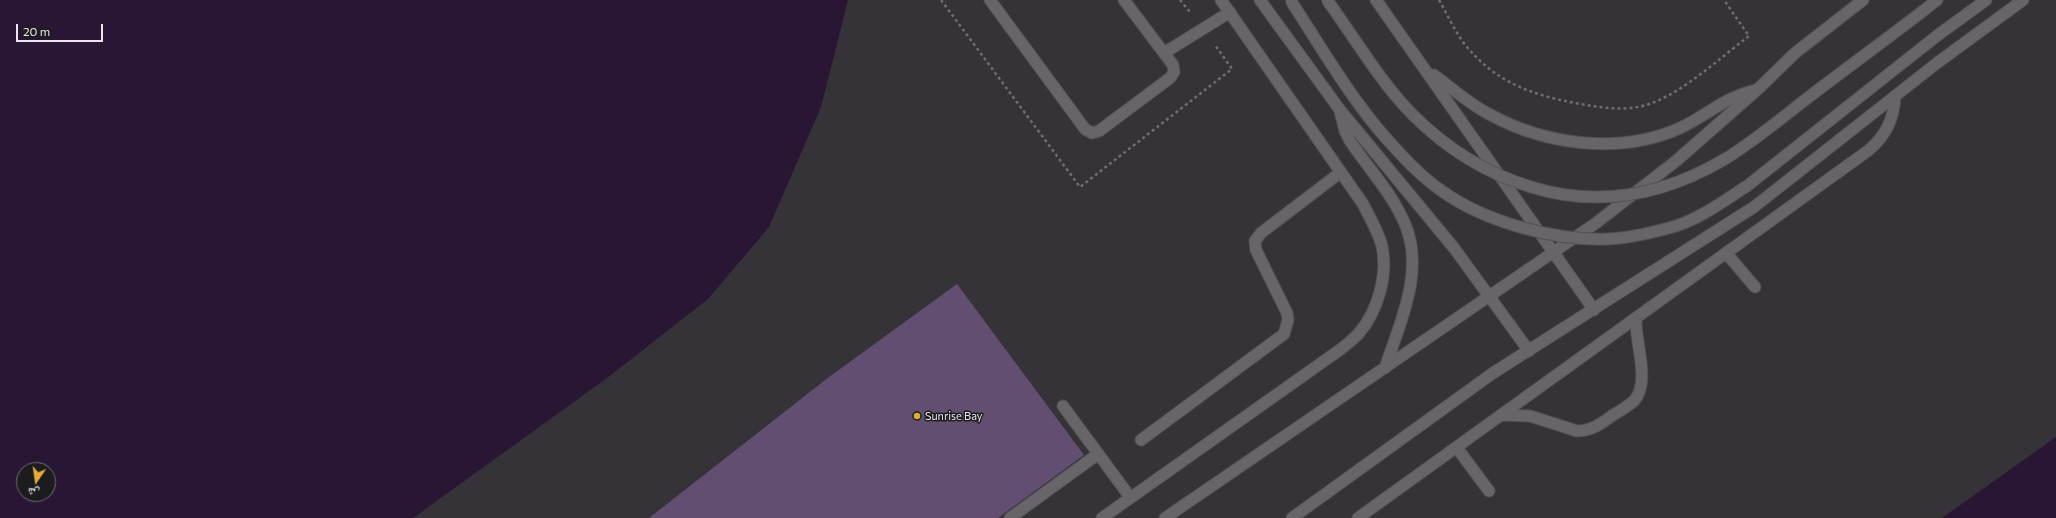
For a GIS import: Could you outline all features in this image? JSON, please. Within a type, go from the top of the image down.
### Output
[{"type":"street","points":[[990,0],[1085,129],[1092,133],[1099,131],[1173,76],[1174,68],[1127,1]]},
{"type":"street","points":[[1102,518],[1341,349],[1360,332],[1373,312],[1381,289],[1384,265],[1382,247],[1376,228],[1364,204],[1221,0]]},
{"type":"street","points":[[1260,0],[1340,110],[1454,248],[1529,351]]},
{"type":"street","points":[[1291,0],[1352,94],[1385,137],[1412,165],[1442,192],[1482,214],[1536,232],[1572,238],[1608,239],[1642,234],[1677,226],[1714,207],[1747,186],[1938,35],[1986,0]]},
{"type":"street","points":[[1328,0],[1391,90],[1412,114],[1436,136],[1462,156],[1490,172],[1520,184],[1547,192],[1596,198],[1619,197],[1647,192],[1674,183],[1725,159],[1937,0]]},
{"type":"street","points":[[1165,518],[1385,368],[1488,295],[1637,193],[1758,89],[1795,53],[1863,0]]},
{"type":"street","points":[[1292,518],[1493,374],[1754,206],[1895,96],[2023,0]]},
{"type":"street","points":[[1381,3],[1594,310]]},
{"type":"street","points":[[1164,53],[1230,12]]},
{"type":"street","points":[[1424,67],[1488,114],[1523,130],[1560,139],[1590,144],[1621,144],[1651,138],[1680,127],[1731,97],[1758,89]]},
{"type":"street","points":[[1358,518],[1726,254],[1878,142],[1891,121],[1895,110],[1895,96]]},
{"type":"street","points":[[1340,110],[1344,131],[1393,201],[1405,224],[1410,243],[1411,284],[1385,368]]},
{"type":"street","points":[[1141,440],[1284,334],[1288,320],[1287,313],[1256,250],[1255,241],[1261,233],[1341,172]]},
{"type":"street","points":[[1726,254],[1755,287]]},
{"type":"street","points":[[1502,415],[1530,416],[1577,431],[1584,431],[1597,426],[1632,402],[1641,388],[1642,380],[1636,337],[1636,319]]},
{"type":"street","points":[[1063,406],[1130,497]]},
{"type":"street","points":[[1457,448],[1489,491]]},
{"type":"street","points":[[1010,518],[1098,454]]},
{"type":"path","points":[[940,0],[1080,187],[1232,69],[1180,0]]},
{"type":"path","points":[[1439,0],[1463,41],[1481,61],[1502,78],[1525,90],[1548,98],[1610,108],[1631,108],[1652,103],[1671,94],[1750,36],[1724,0]]},
{"type":"shaded area","points":[[0,0],[848,0],[821,107],[769,227],[708,299],[607,378],[413,518],[0,518]]},
{"type":"shaded area","points":[[2056,437],[2056,518],[1942,518]]},
{"type":"building","name":"Sunrise Bay","points":[[957,284],[1084,455],[998,518],[649,518],[829,377]]},
{"type":"place","name":"Sunrise Bay","points":[[917,416]]}]
